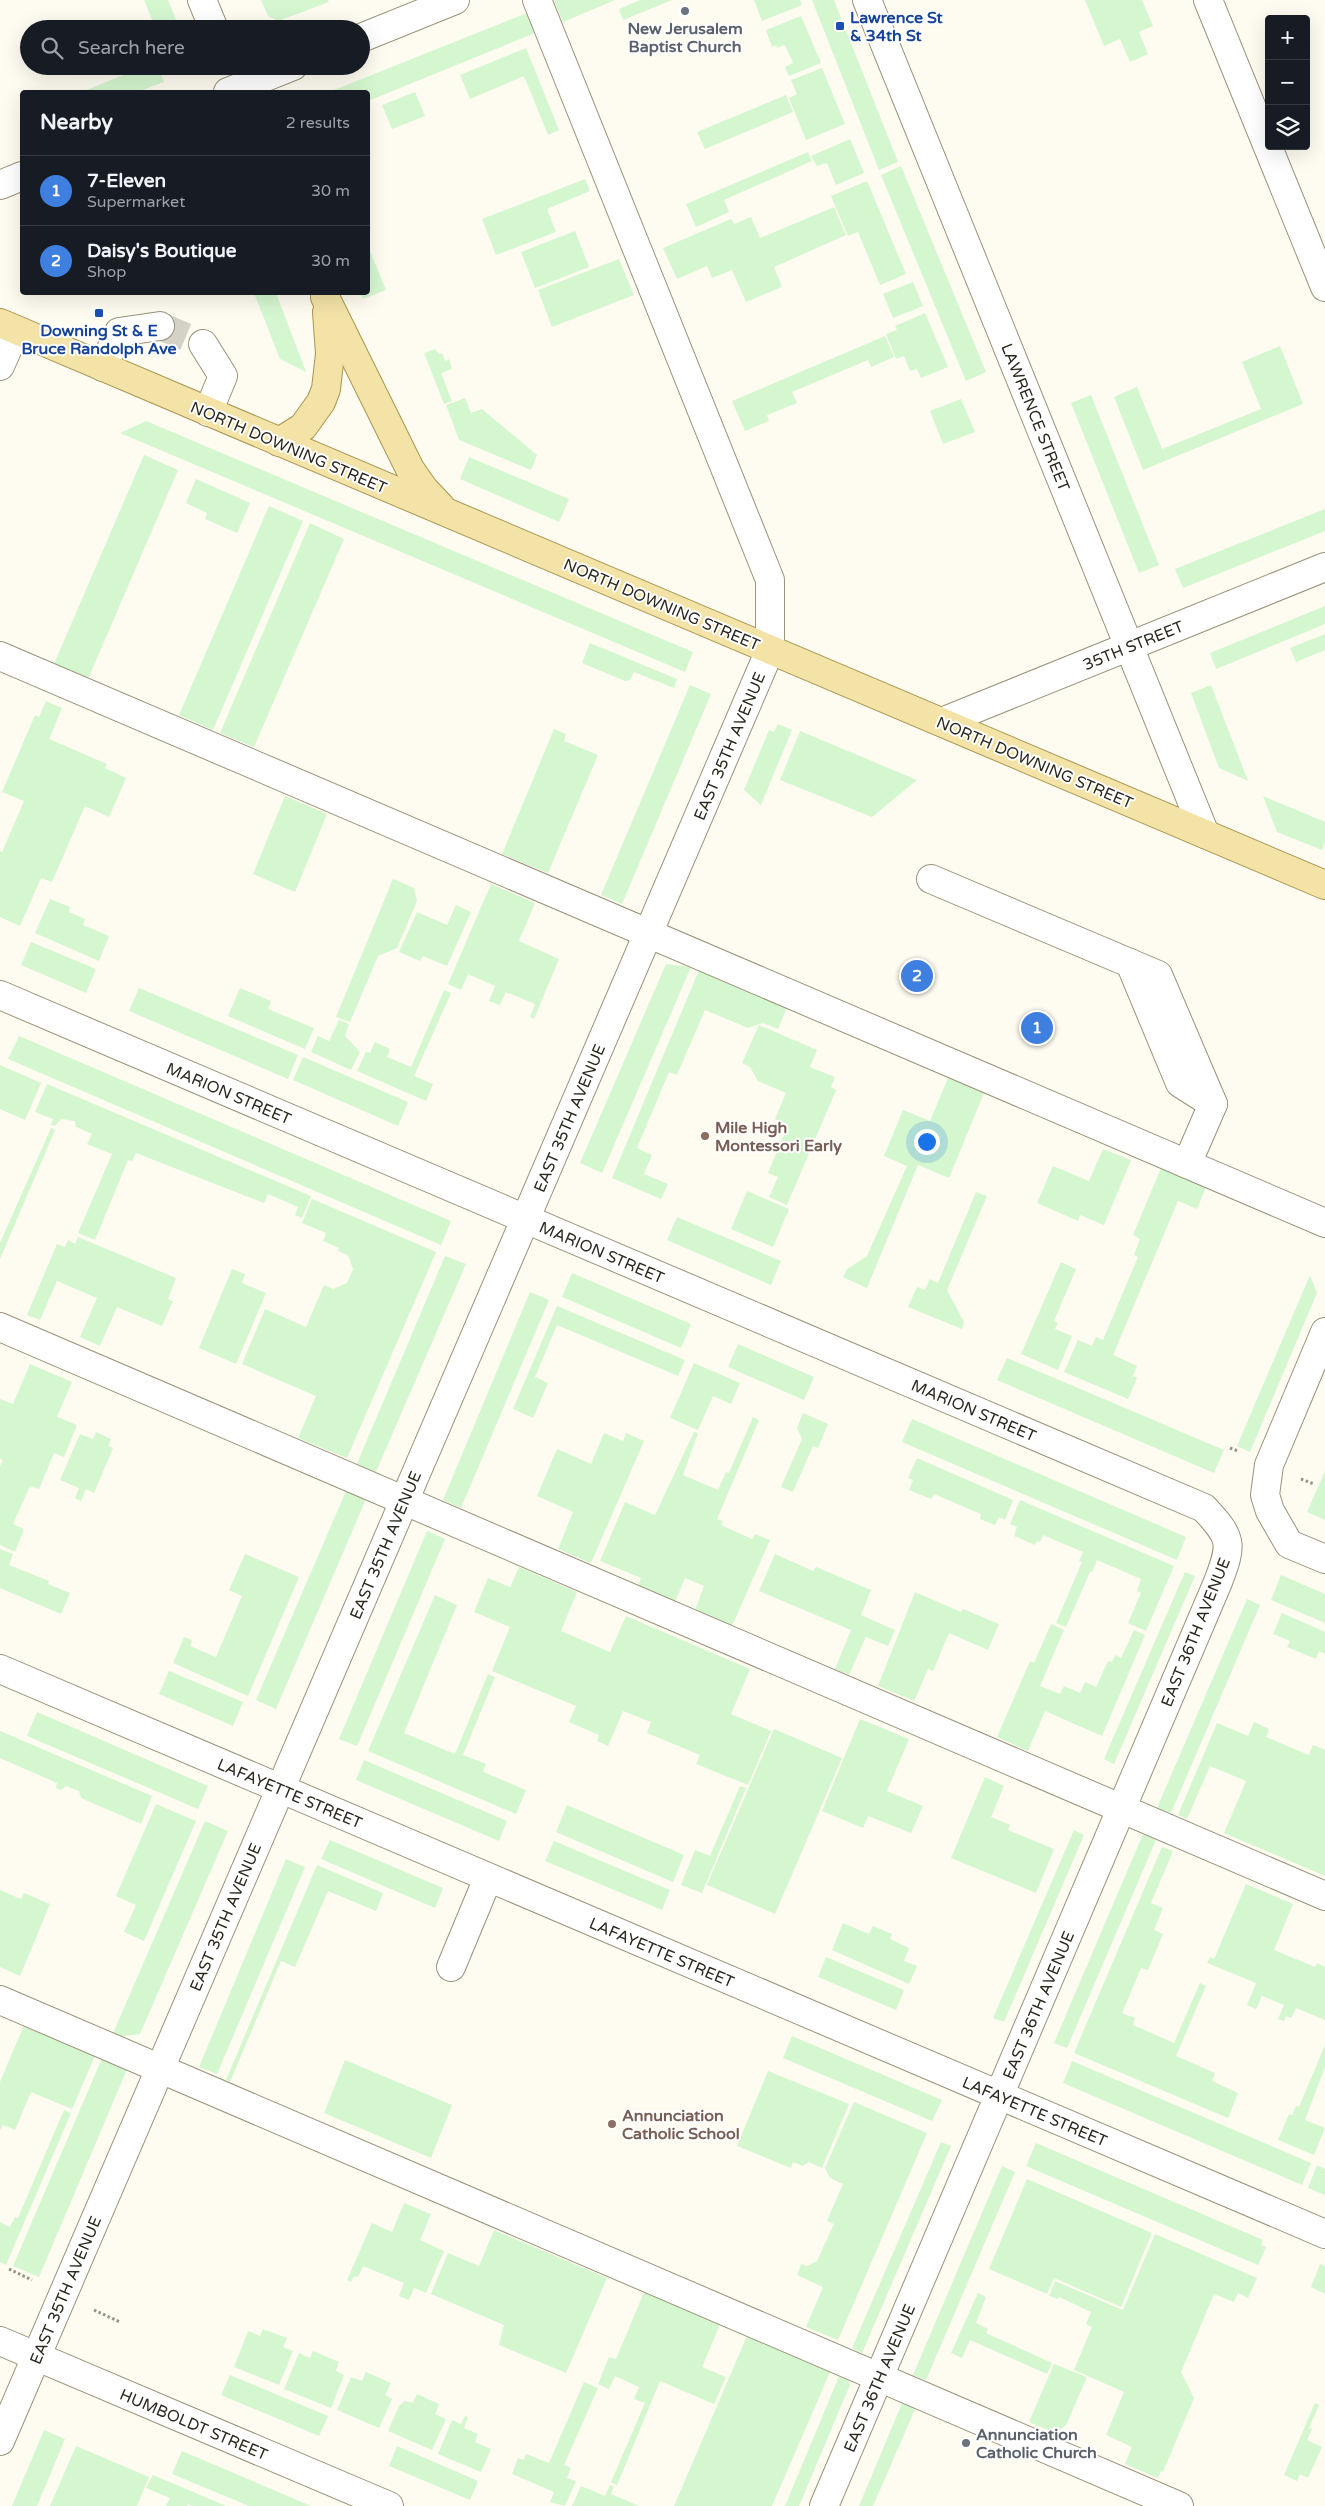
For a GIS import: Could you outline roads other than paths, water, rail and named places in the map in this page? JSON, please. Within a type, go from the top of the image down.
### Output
[{"type":"main road","points":[[279,442],[303,427],[321,402],[326,389],[330,354],[325,295]]},
{"type":"main road","points":[[325,295],[410,469],[424,490],[446,513]]},
{"type":"main road","name":"NORTH DOWNING STREET","points":[[8,327],[1325,885]]},
{"type":"street","points":[[202,0],[210,20]]},
{"type":"street","points":[[370,34],[455,0]]},
{"type":"street","points":[[537,0],[770,580],[770,650]]},
{"type":"street","name":"LAWRENCE STREET","points":[[867,0],[1206,834]]},
{"type":"street","points":[[1208,0],[1325,287]]},
{"type":"street","points":[[234,85],[265,75]]},
{"type":"street","points":[[0,185],[20,177]]},
{"type":"street","points":[[104,367],[119,332],[160,326]]},
{"type":"street","points":[[0,366],[8,327]]},
{"type":"street","points":[[203,344],[223,376],[208,412]]},
{"type":"street","name":"35TH STREET","points":[[942,722],[1325,567]]},
{"type":"street","name":"EAST 35TH AVENUE","points":[[0,2441],[770,650]]},
{"type":"street","points":[[0,656],[1325,1222]]},
{"type":"street","points":[[931,879],[1158,975],[1213,1104],[1187,1164]]},
{"type":"street","name":"MARION STREET","points":[[0,996],[1204,1508]]},
{"type":"street","points":[[0,1327],[1325,1896]]},
{"type":"street","points":[[1325,1332],[1268,1464],[1265,1495],[1270,1511],[1288,1544],[1325,1560]]},
{"type":"street","name":"EAST 36TH AVENUE","points":[[824,2506],[1226,1561],[1227,1535],[1204,1508]]},
{"type":"street","name":"LAFAYETTE STREET","points":[[0,1669],[1325,2234]]},
{"type":"street","points":[[451,1967],[488,1878]]},
{"type":"street","points":[[0,2000],[1180,2506]]},
{"type":"street","name":"HUMBOLDT STREET","points":[[0,2341],[389,2506]]},
{"type":"tunnel","points":[[160,326],[203,344]]},
{"type":"place","name":"New Jerusalem Baptist Church","points":[[685,11]]},
{"type":"place","name":"Lawrence St & 34th St","points":[[840,26]]},
{"type":"place","name":"Downing St & E Bruce Randolph Ave","points":[[99,313]]},
{"type":"place","name":"Daisy's Boutique","points":[[917,976]]},
{"type":"place","name":"7-Eleven","points":[[1037,1028]]},
{"type":"place","name":"Mile High Montessori Early","points":[[705,1136]]},
{"type":"place","name":"Annunciation Catholic School","points":[[612,2124]]},
{"type":"place","name":"Annunciation Catholic Church","points":[[966,2443]]}]
